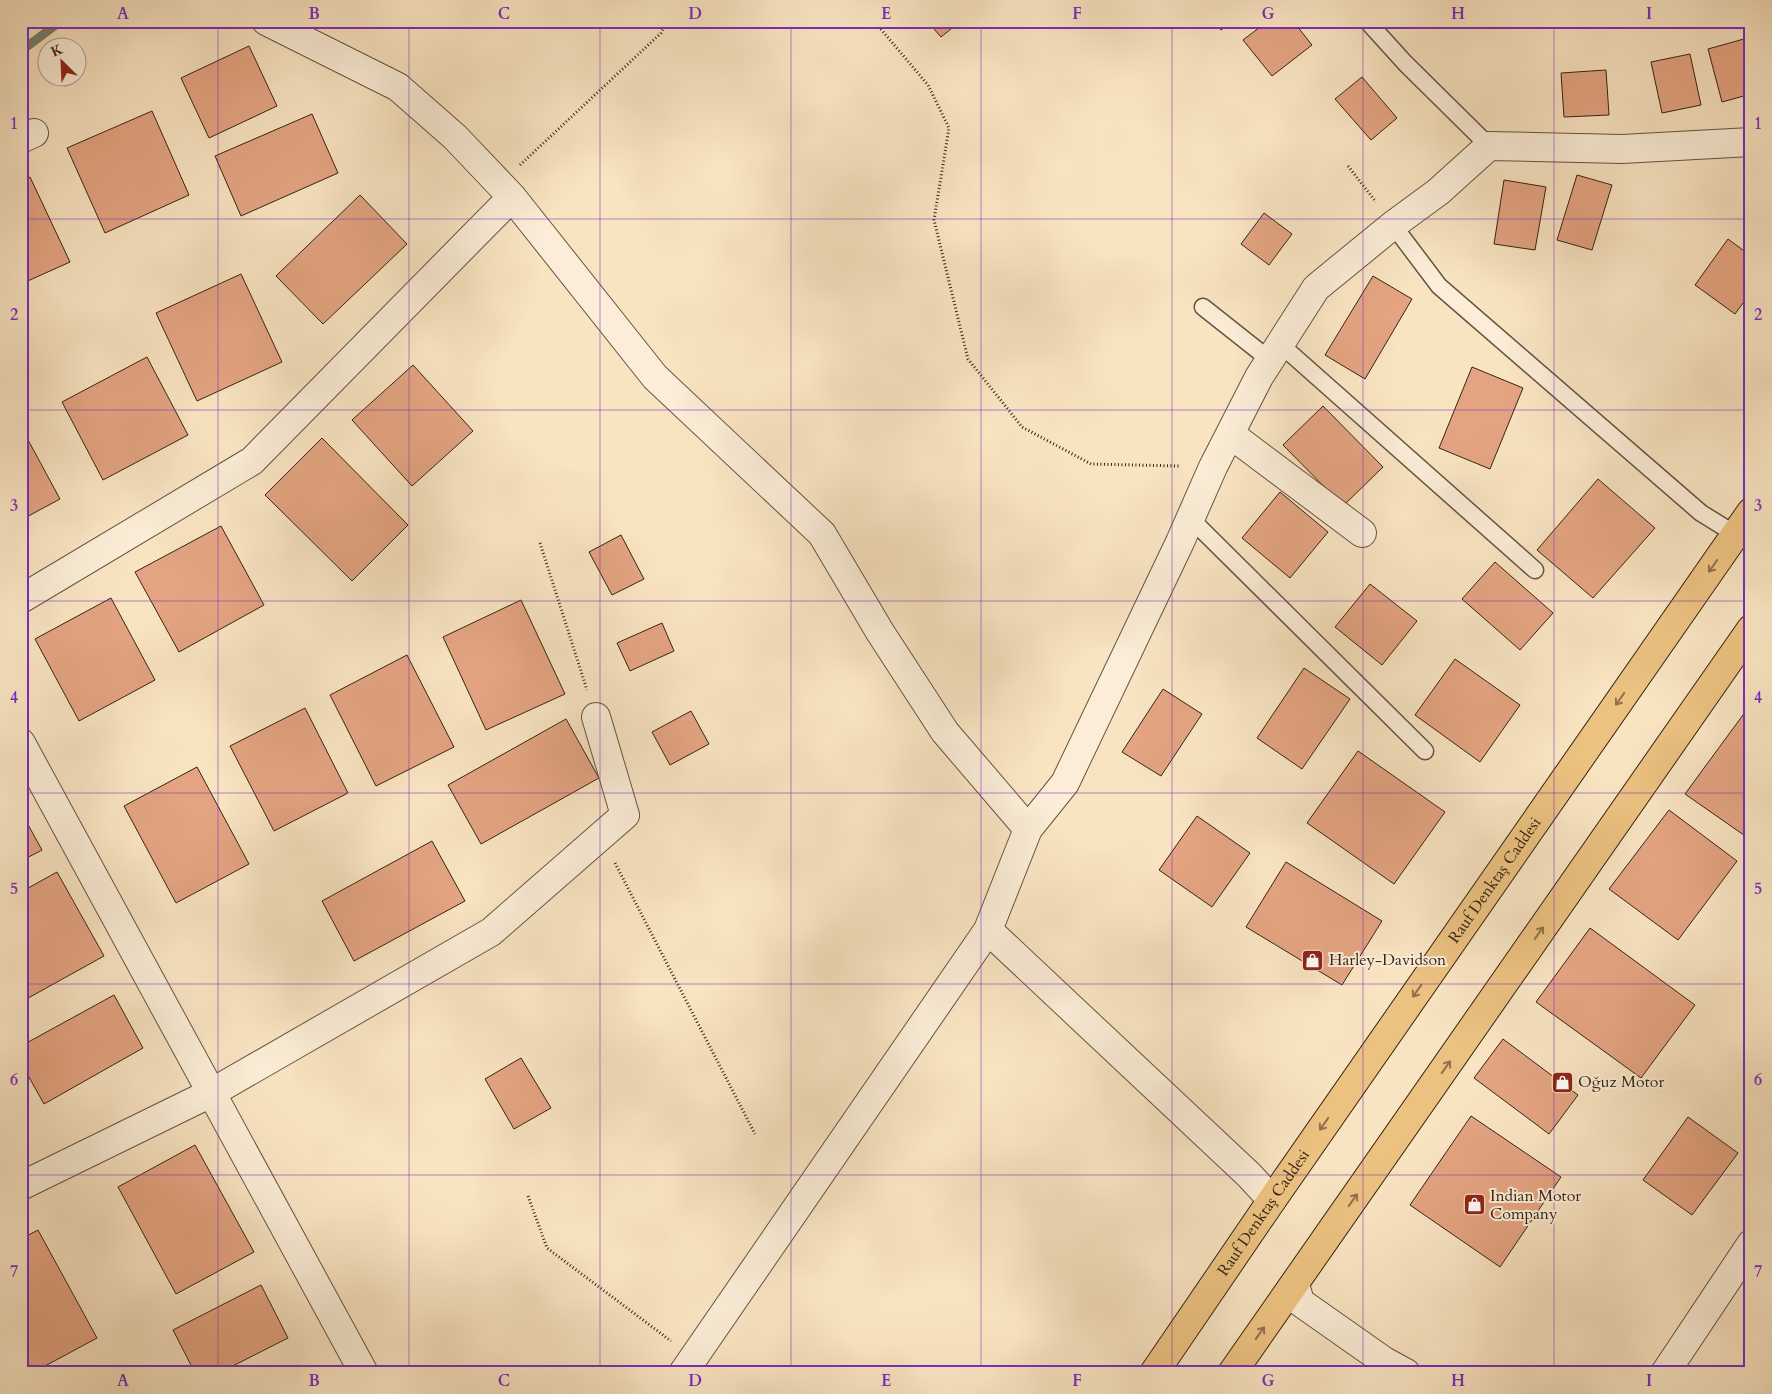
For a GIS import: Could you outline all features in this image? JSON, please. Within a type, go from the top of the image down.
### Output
[{"type":"main road","name":"Rauf Denktaş Caddesi","points":[[1154,1373],[1272,1200],[1751,512]]},
{"type":"main road","points":[[1232,1373],[1751,629]]},
{"type":"street","points":[[266,21],[398,87],[456,137],[506,191],[655,377],[822,534],[880,632],[946,732],[1028,830]]},
{"type":"street","points":[[307,21],[326,51]]},
{"type":"street","points":[[688,1365],[988,930],[1028,830],[1065,783],[1213,467],[1275,352],[1316,288],[1393,224],[1438,192],[1489,146],[1622,150],[1751,142]]},
{"type":"street","points":[[21,599],[252,461],[506,191]]},
{"type":"street","points":[[1230,434],[1362,533]]},
{"type":"street","points":[[21,1186],[211,1093],[491,932],[625,815],[596,717]]},
{"type":"street","points":[[21,742],[364,1373]]},
{"type":"street","points":[[988,930],[1249,1175],[1272,1200]]},
{"type":"street","points":[[1665,1373],[1751,1244]]},
{"type":"street","points":[[1295,1284],[1300,1302],[1384,1361],[1406,1373]]},
{"type":"lane","points":[[1367,21],[1405,63],[1489,146]]},
{"type":"lane","points":[[1393,224],[1439,286],[1701,513],[1735,534]]},
{"type":"lane","points":[[1203,307],[1275,352],[1535,570]]},
{"type":"lane","points":[[1190,518],[1425,752]]},
{"type":"path","points":[[506,191],[661,33],[667,21]]},
{"type":"path","points":[[874,21],[928,85],[949,128],[934,220],[968,360],[1022,427],[1091,464],[1213,467]]},
{"type":"path","points":[[1348,166],[1393,224]]},
{"type":"path","points":[[540,543],[596,717]]},
{"type":"path","points":[[601,835],[755,1134]]},
{"type":"path","points":[[528,1196],[548,1248],[688,1365]]},
{"type":"building","points":[[927,21],[961,21],[941,37]]},
{"type":"building","points":[[1215,21],[1233,21],[1221,30]]},
{"type":"building","points":[[1268,21],[1293,21],[1312,45],[1272,76],[1243,40]]},
{"type":"building","points":[[1699,21],[1713,21],[1701,26]]},
{"type":"building","points":[[1751,37],[1751,94],[1722,102],[1708,49]]},
{"type":"building","points":[[249,46],[277,106],[209,138],[181,78]]},
{"type":"building","points":[[1690,54],[1701,105],[1662,113],[1651,62]]},
{"type":"building","points":[[1606,70],[1609,115],[1564,117],[1561,73]]},
{"type":"building","points":[[1362,77],[1397,118],[1371,140],[1335,99]]},
{"type":"building","points":[[152,111],[189,195],[105,233],[67,148]]},
{"type":"building","points":[[312,114],[338,173],[241,216],[215,156]]},
{"type":"building","points":[[1577,175],[1612,185],[1592,250],[1557,240]]},
{"type":"building","points":[[30,177],[70,262],[21,284],[21,182]]},
{"type":"building","points":[[1504,180],[1546,187],[1535,250],[1494,244]]},
{"type":"building","points":[[360,195],[407,244],[323,324],[276,276]]},
{"type":"building","points":[[1264,213],[1292,234],[1269,265],[1241,244]]},
{"type":"building","points":[[1728,239],[1751,256],[1751,292],[1735,314],[1695,285]]},
{"type":"building","points":[[241,274],[282,362],[197,401],[156,313]]},
{"type":"building","points":[[1373,276],[1412,299],[1365,379],[1325,355]]},
{"type":"building","points":[[147,357],[188,435],[103,480],[62,402]]},
{"type":"building","points":[[413,365],[473,431],[412,486],[352,420]]},
{"type":"building","points":[[1472,367],[1523,388],[1490,469],[1439,448]]},
{"type":"building","points":[[1323,406],[1383,467],[1343,506],[1283,445]]},
{"type":"building","points":[[21,427],[60,499],[21,520]]},
{"type":"building","points":[[322,438],[408,525],[352,581],[265,495]]},
{"type":"building","points":[[1598,479],[1655,528],[1593,598],[1537,550]]},
{"type":"building","points":[[1280,492],[1328,532],[1290,578],[1242,538]]},
{"type":"building","points":[[221,526],[264,605],[179,652],[135,572]]},
{"type":"building","points":[[621,535],[644,579],[612,595],[589,552]]},
{"type":"building","points":[[1495,562],[1553,613],[1520,650],[1462,599]]},
{"type":"building","points":[[1370,584],[1417,621],[1382,665],[1335,627]]},
{"type":"building","points":[[111,598],[155,680],[79,721],[35,639]]},
{"type":"building","points":[[521,600],[565,694],[486,730],[443,637]]},
{"type":"building","points":[[662,623],[674,651],[630,671],[617,643]]},
{"type":"building","points":[[407,655],[454,747],[376,786],[330,695]]},
{"type":"building","points":[[1455,659],[1520,705],[1480,762],[1415,715]]},
{"type":"building","points":[[1304,668],[1350,699],[1302,769],[1257,738]]},
{"type":"building","points":[[1163,689],[1202,714],[1161,776],[1122,752]]},
{"type":"building","points":[[1751,704],[1751,840],[1685,794]]},
{"type":"building","points":[[305,708],[348,793],[274,831],[230,746]]},
{"type":"building","points":[[691,711],[709,744],[670,765],[652,732]]},
{"type":"building","points":[[566,719],[599,778],[481,844],[448,785]]},
{"type":"building","points":[[1358,751],[1445,812],[1394,884],[1307,823]]},
{"type":"building","points":[[197,767],[249,864],[176,903],[124,806]]},
{"type":"building","points":[[1669,810],[1737,861],[1678,940],[1609,889]]},
{"type":"building","points":[[21,812],[42,850],[21,861]]},
{"type":"building","points":[[1197,816],[1250,853],[1212,907],[1159,870]]},
{"type":"building","points":[[432,841],[465,901],[354,961],[322,901]]},
{"type":"building","points":[[1286,862],[1382,921],[1342,985],[1246,927]]},
{"type":"building","points":[[57,872],[104,956],[21,1002],[21,892]]},
{"type":"building","points":[[1590,928],[1695,1005],[1641,1078],[1536,1002]]},
{"type":"building","points":[[114,995],[143,1048],[44,1104],[21,1063],[21,1046]]},
{"type":"building","points":[[1503,1039],[1578,1095],[1549,1134],[1474,1078]]},
{"type":"building","points":[[521,1058],[551,1108],[514,1129],[485,1079]]},
{"type":"building","points":[[1471,1116],[1561,1177],[1500,1267],[1410,1205]]},
{"type":"building","points":[[1688,1117],[1738,1153],[1692,1215],[1643,1180]]},
{"type":"building","points":[[195,1145],[254,1252],[176,1294],[118,1187]]},
{"type":"building","points":[[38,1230],[97,1338],[32,1373],[21,1373],[21,1239]]},
{"type":"building","points":[[261,1285],[288,1338],[219,1373],[195,1373],[173,1330]]},
{"type":"building","points":[[298,1365],[302,1373],[283,1373]]},
{"type":"building","points":[[120,1366],[124,1373],[108,1373]]},
{"type":"building","points":[[1289,1366],[1297,1373],[1284,1373]]},
{"type":"waterway","points":[[21,51],[61,21]]},
{"type":"place","name":"Harley-Davidson","points":[[1313,960]]},
{"type":"place","name":"Oğuz Motor","points":[[1562,1082]]},
{"type":"place","name":"Indian Motor Company","points":[[1474,1205]]}]
